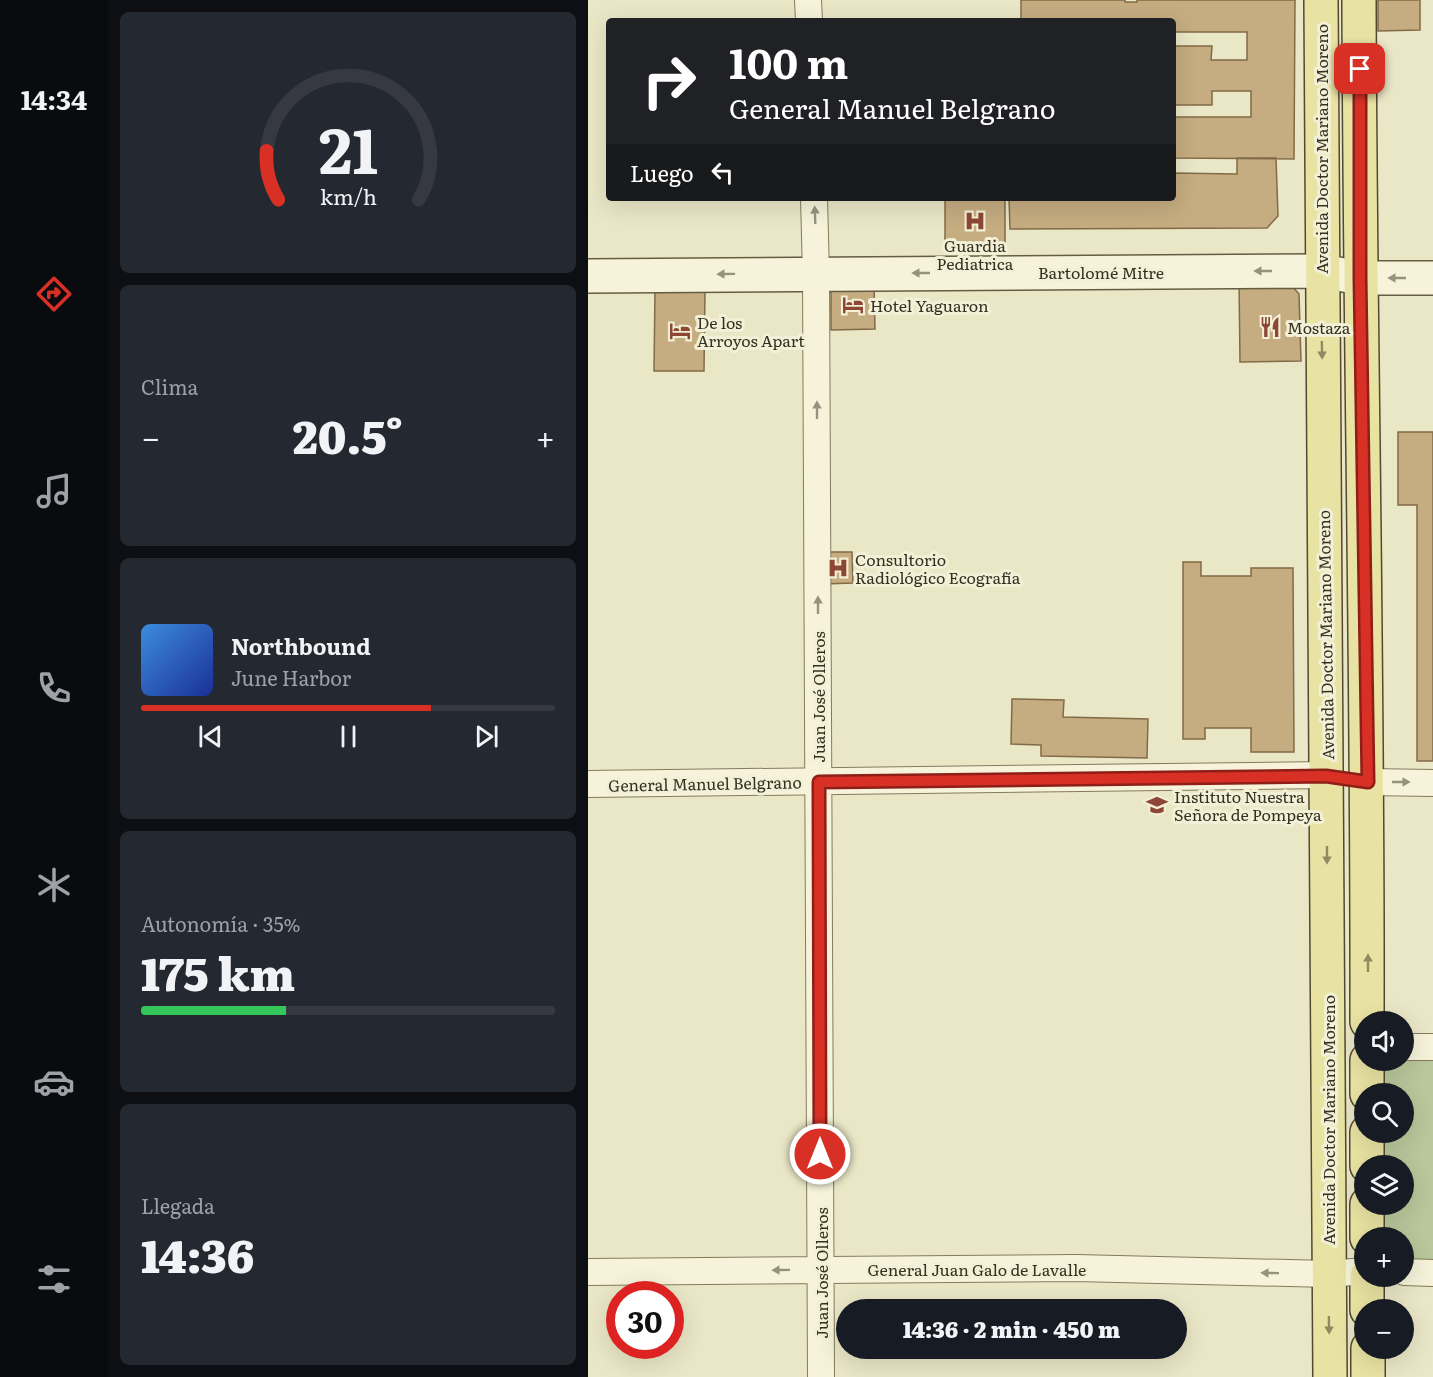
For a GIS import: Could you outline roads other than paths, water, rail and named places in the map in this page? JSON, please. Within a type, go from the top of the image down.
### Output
[{"type":"main road","name":"Avenida Doctor Mariano Moreno","points":[[1321,0],[1330,1377]]},
{"type":"main road","points":[[1359,0],[1360,278],[1368,782],[1367,1011]]},
{"type":"main road","points":[[1368,1359],[1368,1377]]},
{"type":"street","points":[[808,0],[809,18]]},
{"type":"street","name":"Juan José Olleros","points":[[814,201],[821,1377]]},
{"type":"street","name":"Bartolomé Mitre","points":[[588,276],[1322,271],[1360,278],[1433,278]]},
{"type":"street","name":"General Manuel Belgrano","points":[[588,784],[1326,776],[1368,782],[1433,783]]},
{"type":"street","points":[[1414,1047],[1433,1047]]},
{"type":"street","name":"General Juan Galo de Lavalle","points":[[588,1272],[1076,1268],[1328,1274],[1354,1272]]},
{"type":"street","points":[[1414,1272],[1433,1273]]},
{"type":"place","name":"Guardia Pediatrica","points":[[975,221]]},
{"type":"place","name":"Hotel Yaguaron","points":[[853,305]]},
{"type":"place","name":"Mostaza","points":[[1270,327]]},
{"type":"place","name":"De los Arroyos Apart","points":[[680,331]]},
{"type":"place","name":"Consultorio Radiológico Ecografía","points":[[838,568]]},
{"type":"place","name":"Instituto Nuestra Señora de Pompeya","points":[[1157,805]]}]
